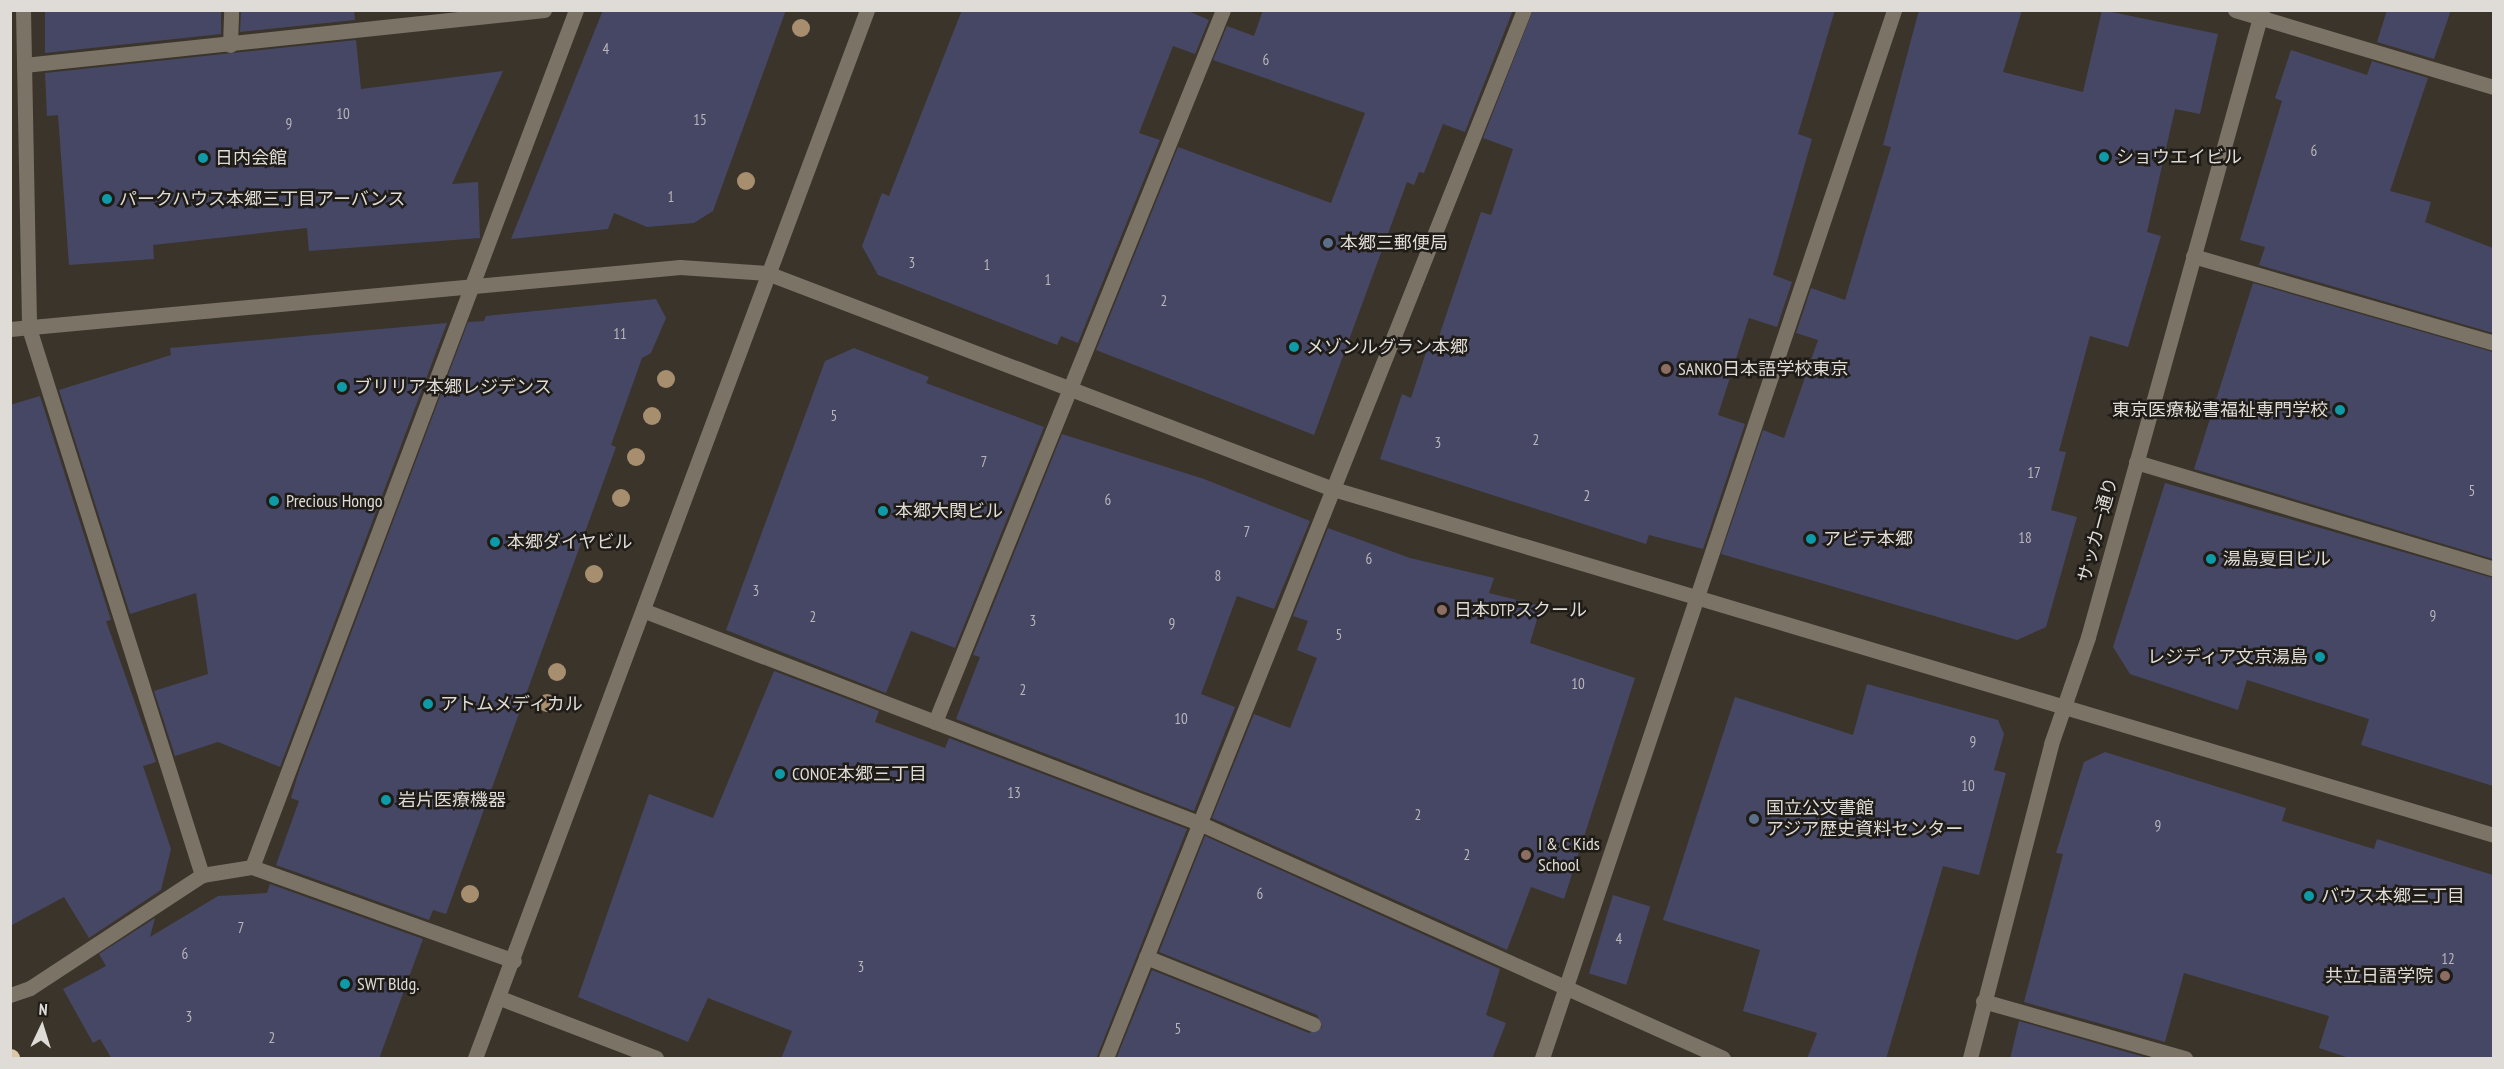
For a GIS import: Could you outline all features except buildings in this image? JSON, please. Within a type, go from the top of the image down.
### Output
[{"type":"street","points":[[23,10],[29,328],[202,875]]},
{"type":"street","points":[[230,45],[231,10]]},
{"type":"street","points":[[24,64],[230,45],[426,17],[544,10]]},
{"type":"street","points":[[252,867],[476,286],[576,10]]},
{"type":"street","points":[[475,1059],[645,612],[767,273],[867,10]]},
{"type":"street","points":[[935,722],[1223,10]]},
{"type":"street","points":[[1106,1059],[1330,488],[1355,440],[1524,10]]},
{"type":"street","points":[[1542,1059],[1894,10]]},
{"type":"street","points":[[2235,10],[2261,13],[2493,87]]},
{"type":"street","name":"サッカー通り","points":[[1970,1059],[1983,1001],[2065,704],[2136,462],[2261,13]]},
{"type":"street","points":[[2193,256],[2493,343]]},
{"type":"street","points":[[10,329],[680,267],[767,273],[1330,488],[2065,704],[2493,836]]},
{"type":"street","points":[[2136,462],[2493,569]]},
{"type":"street","points":[[645,612],[1199,823],[1723,1059]]},
{"type":"street","points":[[10,995],[30,988],[202,875],[252,867],[514,961]]},
{"type":"street","points":[[1146,957],[1313,1024]]},
{"type":"street","points":[[500,998],[656,1059]]},
{"type":"street","points":[[1983,1001],[2185,1059]]},
{"type":"place","name":"ショウエイビル","points":[[2104,157]]},
{"type":"place","name":"日内会館","points":[[203,158]]},
{"type":"place","name":"パークハウス本郷三丁目アーバンス","points":[[107,199]]},
{"type":"place","name":"本郷三郵便局","points":[[1328,243]]},
{"type":"place","name":"メゾンルグラン本郷","points":[[1294,347]]},
{"type":"place","name":"SANKO日本語学校東京","points":[[1666,369]]},
{"type":"place","name":"ブリリア本郷レジデンス","points":[[342,387]]},
{"type":"place","name":"東京医療秘書福祉専門学校","points":[[2340,410]]},
{"type":"place","name":"Precious Hongo","points":[[274,501]]},
{"type":"place","name":"本郷大関ビル","points":[[883,511]]},
{"type":"place","name":"アビテ本郷","points":[[1811,539]]},
{"type":"place","name":"本郷ダイヤビル","points":[[495,542]]},
{"type":"place","name":"湯島夏目ビル","points":[[2211,559]]},
{"type":"place","name":"日本DTPスクール","points":[[1442,610]]},
{"type":"place","name":"レジディア文京湯島","points":[[2320,657]]},
{"type":"place","name":"アトムメディカル","points":[[428,704]]},
{"type":"place","name":"CONOE本郷三丁目","points":[[780,774]]},
{"type":"place","name":"岩片医療機器","points":[[386,800]]},
{"type":"place","name":"国立公文書館 アジア歴史資料センター","points":[[1754,819]]},
{"type":"place","name":"I & C Kids School","points":[[1526,855]]},
{"type":"place","name":"バウス本郷三丁目","points":[[2309,896]]},
{"type":"place","name":"共立日語学院","points":[[2445,976]]},
{"type":"place","name":"SWT Bldg.","points":[[345,984]]}]
